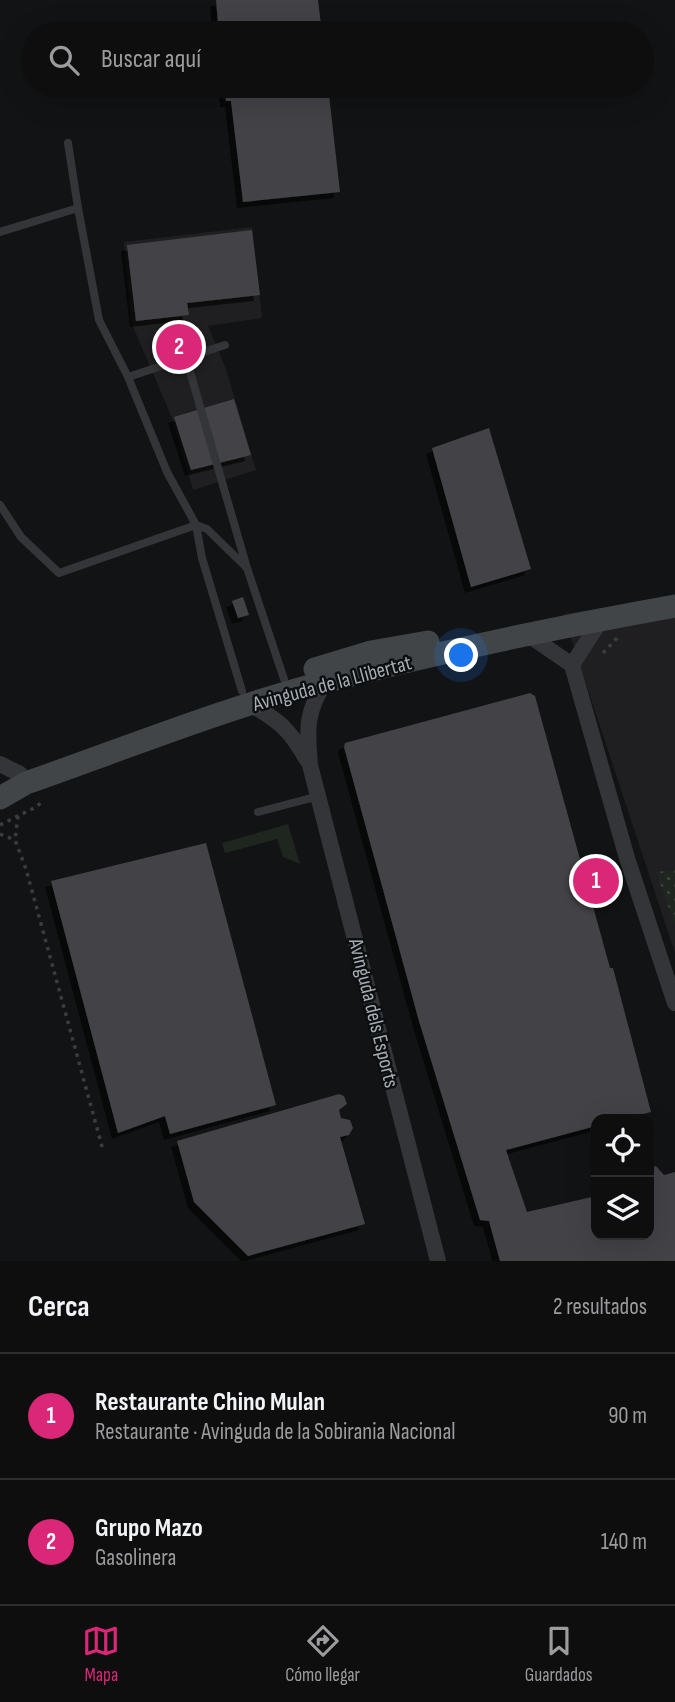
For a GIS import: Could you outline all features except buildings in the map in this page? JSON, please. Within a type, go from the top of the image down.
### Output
[{"type":"main road","name":"Avinguda de la Llibertat","points":[[0,799],[26,783],[246,698],[284,679],[371,652],[675,594]]},
{"type":"main road","name":"Avinguda de la Llibertat","points":[[7,774],[246,698],[527,634],[675,607]]},
{"type":"street","points":[[572,666],[601,620]]},
{"type":"street","points":[[527,634],[572,666],[626,858],[675,1003]]},
{"type":"street","name":"Avinguda dels Esports","points":[[326,681],[310,709],[307,727],[310,765],[438,1261]]},
{"type":"street","name":"Avinguda dels Esports","points":[[246,698],[290,731],[310,765]]},
{"type":"lane","points":[[68,143],[99,320],[128,377],[167,472],[196,525],[201,558],[246,698]]},
{"type":"lane","points":[[0,232],[78,208]]},
{"type":"lane","points":[[128,377],[225,345]]},
{"type":"lane","points":[[186,358],[247,568],[284,679]]},
{"type":"lane","points":[[0,505],[21,537],[59,573],[196,525],[207,529],[247,568]]},
{"type":"lane","points":[[258,812],[318,796]]},
{"type":"path","points":[[572,666],[598,658],[625,633]]},
{"type":"path","points":[[0,825],[36,807],[49,795]]},
{"type":"path","points":[[0,834],[15,840],[26,869],[103,1150]]},
{"type":"shaded area","points":[[252,227],[262,318],[208,326],[226,369],[256,470],[193,490],[172,418],[131,322],[124,242]]},
{"type":"shaded area","points":[[675,597],[675,953],[563,614]]},
{"type":"shaded area","points":[[288,824],[300,864],[283,857],[277,839],[225,853],[222,843]]},
{"type":"shaded area","points":[[675,870],[675,925],[656,872]]},
{"type":"place","name":"Grupo Mazo","points":[[179,347]]},
{"type":"place","name":"Restaurante Chino Mulan","points":[[596,881]]}]
